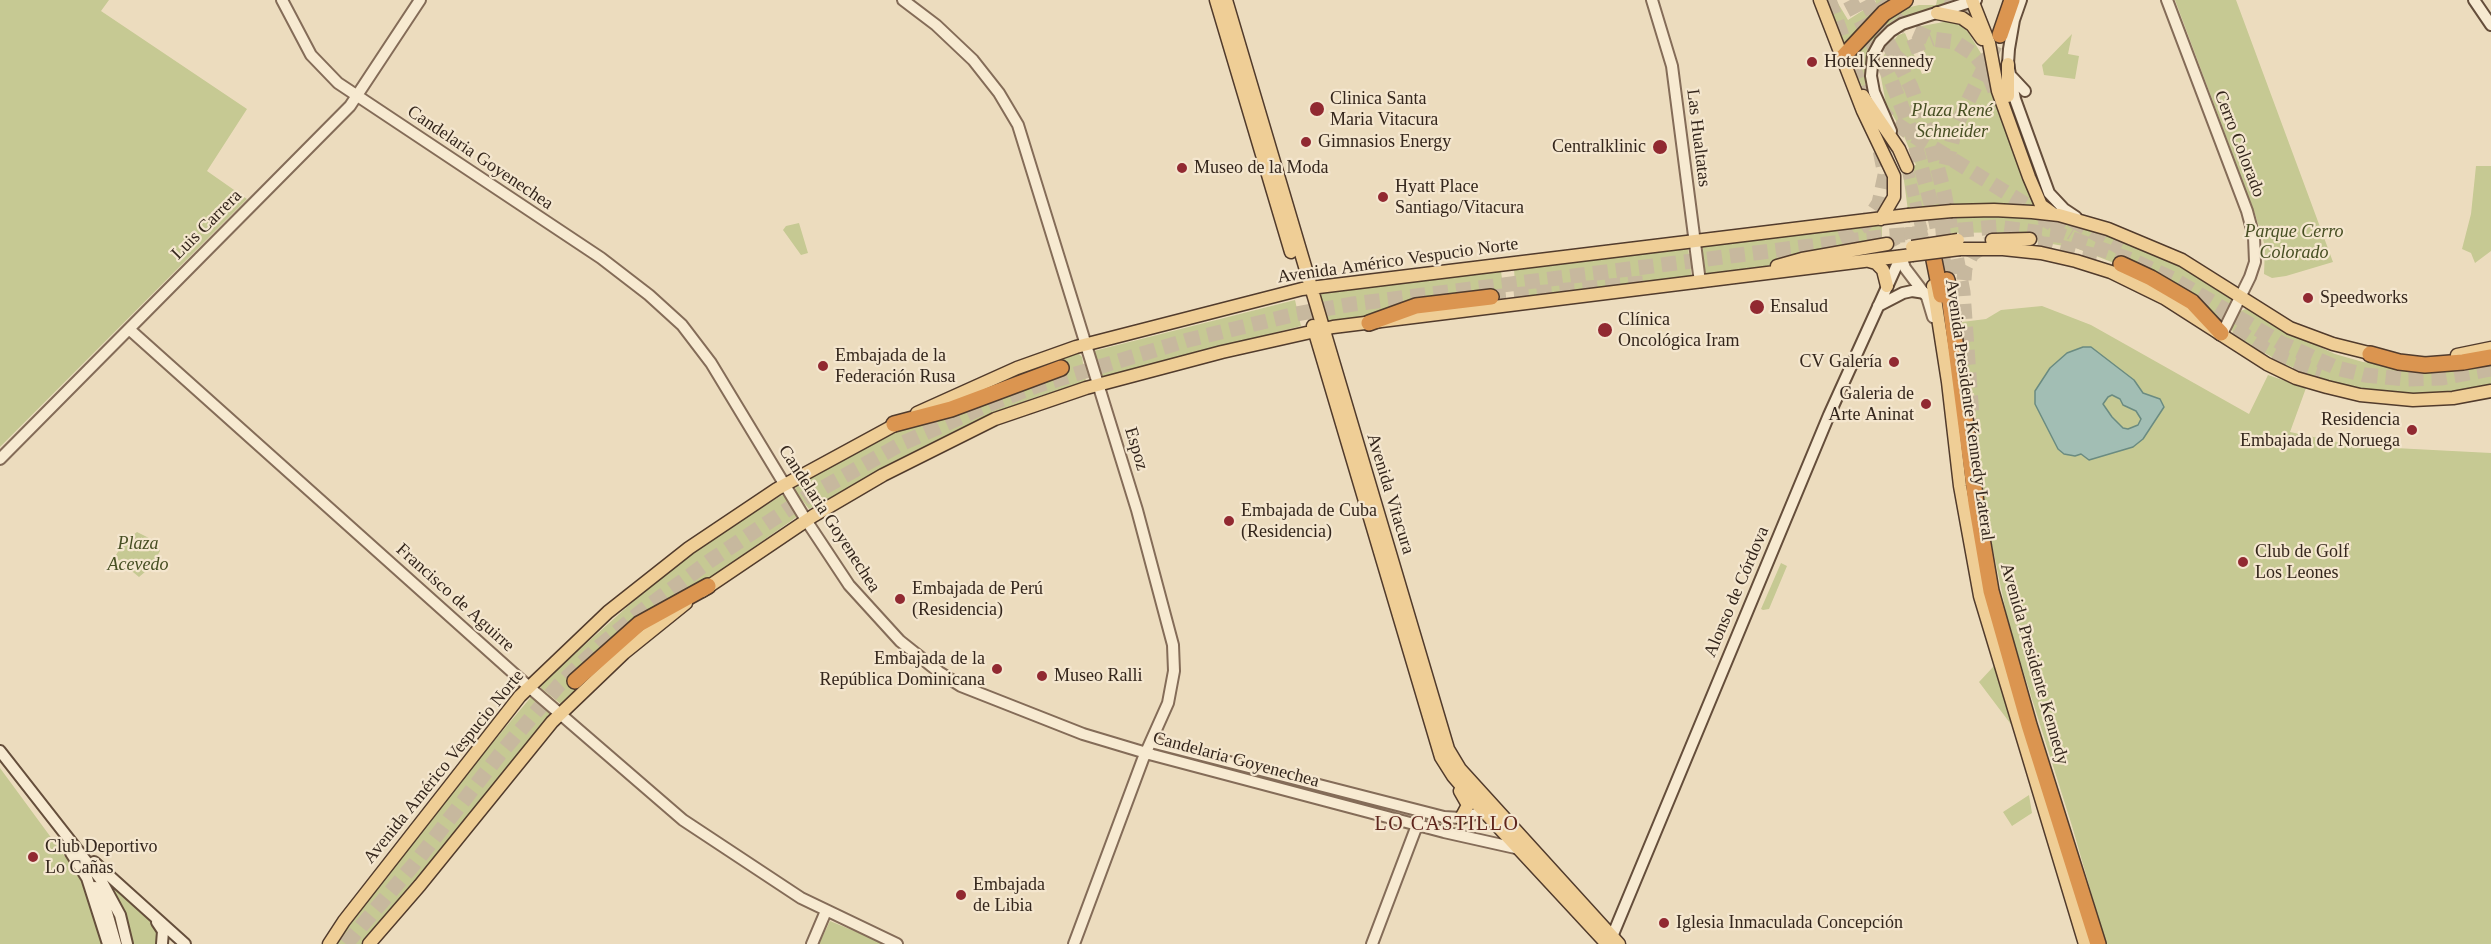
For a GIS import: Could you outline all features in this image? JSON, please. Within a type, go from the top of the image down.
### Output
[{"type":"highway","points":[[1842,58],[1884,13],[1905,0]]},
{"type":"highway","points":[[1994,39],[2013,0]]},
{"type":"highway","points":[[1931,261],[1961,383]]},
{"type":"highway","points":[[2121,264],[2151,278],[2192,302],[2222,333]]},
{"type":"highway","name":"Avenida Presidente Kennedy","points":[[1947,280],[1976,503],[1991,591],[2029,725],[2098,944]]},
{"type":"highway","points":[[1369,323],[1416,306],[1491,297]]},
{"type":"highway","points":[[2370,354],[2399,362],[2425,364],[2463,362],[2491,357]]},
{"type":"highway","points":[[894,424],[951,409],[1061,368]]},
{"type":"highway","points":[[575,681],[639,624],[708,585]]},
{"type":"main road","name":"Avenida Vitacura","points":[[1216,0],[1306,289]]},
{"type":"main road","name":"Avenida Vitacura","points":[[1226,0],[1357,477],[1431,727],[1442,757],[1453,776],[1484,811],[1612,942]]},
{"type":"main road","points":[[1820,0],[1875,139],[1894,176],[1894,197],[1881,219]]},
{"type":"main road","points":[[1973,0],[1994,39],[2003,94],[2036,195],[2046,210],[2059,216]]},
{"type":"main road","points":[[1937,13],[1956,16],[1976,30],[1985,46],[2042,190]]},
{"type":"main road","points":[[2003,94],[2009,70]]},
{"type":"main road","points":[[1849,75],[1899,149],[1907,167]]},
{"type":"main road","name":"Avenida Américo Vespucio Norte","points":[[329,944],[342,923],[529,687],[627,596],[689,548],[784,484],[894,424],[1017,368],[1086,344],[1306,289],[1908,215],[1952,211],[2015,210],[2059,216],[2120,233],[2167,253],[2203,272],[2265,314],[2303,334],[2370,354],[2427,358],[2467,354],[2491,348]]},
{"type":"main road","points":[[369,944],[560,714],[624,653],[708,585],[806,520],[883,474],[995,419],[1099,384],[1318,330],[1868,261],[1959,244],[2031,239]]},
{"type":"main road","points":[[1750,276],[1793,262],[1887,244]]},
{"type":"main road","points":[[1959,244],[2041,253],[2094,266],[2146,288],[2281,371],[2344,392],[2379,398],[2413,400],[2453,398],[2491,391]]},
{"type":"main road","points":[[1868,261],[1876,263],[1883,270],[1887,286]]},
{"type":"main road","name":"Avenida Presidente Kennedy Lateral","points":[[1931,261],[1960,486],[1980,596],[2085,944]]},
{"type":"main road","name":"Avenida Vitacura","points":[[1318,330],[1376,507],[1448,749],[1460,769],[1612,942]]},
{"type":"main road","points":[[1951,439],[1960,486]]},
{"type":"main road","points":[[1357,477],[1363,484],[1370,504],[1376,507]]},
{"type":"main road","points":[[2016,743],[2033,772]]},
{"type":"main road","points":[[1453,776],[1468,805],[1461,818]]},
{"type":"street","name":"Candelaria Goyenechea","points":[[282,0],[311,55],[338,83],[601,258],[668,311],[711,363],[806,520],[860,600],[900,641],[939,672],[961,686],[1061,726],[1145,753],[1406,822],[1520,849]]},
{"type":"street","name":"Luis Carrera","points":[[0,459],[357,97],[420,0]]},
{"type":"street","name":"Espoz","points":[[903,0],[936,25],[990,79],[1011,112],[1021,134],[1137,510],[1173,645],[1174,671],[1171,692],[1145,753],[1074,944]]},
{"type":"street","name":"Las Hualtatas","points":[[1652,0],[1671,66],[1700,282]]},
{"type":"street","points":[[1899,149],[1872,83],[1873,55],[1880,42],[1902,24],[1973,0]]},
{"type":"street","points":[[2021,0],[2011,31],[2009,70],[2018,108],[2049,193],[2064,209],[2084,222]]},
{"type":"street","name":"Cerro Colorado","points":[[2167,0],[2253,230],[2255,262],[2241,298],[2222,333]]},
{"type":"street","points":[[2474,0],[2491,25]]},
{"type":"street","points":[[2009,70],[2025,91]]},
{"type":"street","name":"Alonso de Córdova","points":[[1612,942],[1824,425],[1887,286],[1908,252]]},
{"type":"street","name":"Avenida Presidente Kennedy Lateral","points":[[1908,252],[1905,268],[1925,294],[1932,312],[1951,439]]},
{"type":"street","points":[[1878,306],[1903,293],[1912,291],[1925,294]]},
{"type":"street","name":"Francisco de Aguirre","points":[[129,329],[529,687],[683,820],[764,876],[826,911],[897,944]]},
{"type":"street","name":"Candelaria Goyenechea","points":[[1151,742],[1428,813],[1461,818],[1484,811],[1499,812]]},
{"type":"street","points":[[0,751],[101,880],[114,902],[127,944]]},
{"type":"street","points":[[0,760],[95,887],[104,902],[116,944]]},
{"type":"street","points":[[1332,802],[1336,789]]},
{"type":"street","points":[[1406,822],[1413,817],[1410,809]]},
{"type":"street","points":[[1372,944],[1418,825],[1428,813]]},
{"type":"street","points":[[1428,813],[1430,816],[1426,822],[1430,828]]},
{"type":"street","points":[[76,848],[185,944]]},
{"type":"street","points":[[87,878],[108,944]]},
{"type":"street","points":[[812,944],[826,911]]},
{"type":"street","points":[[377,944],[394,916]]},
{"type":"street","points":[[154,918],[163,932],[162,944]]},
{"type":"street","points":[[322,944],[342,923]]},
{"type":"green space","points":[[0,0],[109,0],[101,11],[247,109],[207,171],[247,199],[0,447]]},
{"type":"green space","points":[[1827,0],[1836,0],[1848,20],[1876,2],[1875,0],[1897,0],[1846,51]]},
{"type":"green space","points":[[1937,0],[1965,0],[1920,15],[1871,52],[1865,73],[1865,94],[1851,60],[1893,16],[1906,8],[1936,5]]},
{"type":"green space","name":"Parque Cerro Colorado","points":[[2175,0],[2236,0],[2333,262],[2286,276],[2272,278],[2264,274],[2265,246],[2255,214]]},
{"type":"green space","name":"Plaza René Schneider","points":[[1949,21],[1960,25],[1968,32],[1982,55],[2022,173],[2039,207],[1908,211],[1903,173],[1895,157],[1899,156],[1904,169],[1916,165],[1901,129],[1886,104],[1879,67],[1886,51],[1898,35],[1905,33],[1922,74],[1931,72],[1917,30],[1922,26]]},
{"type":"green space","points":[[2072,34],[2068,54],[2079,56],[2075,79],[2044,75],[2042,65]]},
{"type":"green space","points":[[2476,166],[2491,166],[2491,251],[2475,263],[2471,253],[2462,249],[2471,214]]},
{"type":"green space","points":[[2043,215],[2138,244],[2200,275],[2233,299],[2220,319],[2176,283],[2124,257],[2119,265],[2076,248],[2034,241],[2033,232],[1943,233],[1940,217]]},
{"type":"green space","points":[[799,223],[808,253],[801,255],[783,230],[786,226]]},
{"type":"green space","points":[[1882,223],[1882,240],[1838,246],[1758,268],[1706,277],[1702,246]]},
{"type":"green space","points":[[1688,248],[1692,279],[1516,299],[1514,269]]},
{"type":"green space","points":[[1501,271],[1505,302],[1385,313],[1327,323],[1318,293]]},
{"type":"green space","points":[[1295,300],[1301,326],[1102,377],[1099,370],[1094,351]]},
{"type":"green space","name":"Club de Golf Los Leones","points":[[2042,306],[2091,325],[2249,414],[2268,375],[2306,388],[2290,432],[2356,446],[2491,453],[2491,944],[2106,944],[2072,826],[2009,626],[1982,497],[1974,393],[1968,393],[1962,322],[1986,319],[2001,310]]},
{"type":"green space","points":[[2246,309],[2335,354],[2363,362],[2404,367],[2491,360],[2491,387],[2458,393],[2387,395],[2324,381],[2280,362],[2233,334],[2232,329],[2238,312]]},
{"type":"green space","points":[[1078,353],[1082,357],[1086,382],[1033,398],[957,430],[809,509],[795,491],[796,485],[906,425],[964,401],[1030,369]]},
{"type":"green space","points":[[782,495],[786,496],[798,516],[677,601],[662,603],[630,629],[593,677],[562,705],[541,688],[541,684],[636,599],[696,550]]},
{"type":"green space","name":"Plaza Acevedo","points":[[137,532],[151,539],[160,551],[152,566],[139,577],[117,559],[116,555],[124,542]]},
{"type":"green space","points":[[1781,563],[1787,566],[1769,609],[1763,610],[1761,609]]},
{"type":"green space","points":[[1994,666],[2013,727],[1979,682]]},
{"type":"green space","points":[[531,697],[535,697],[553,715],[366,944],[333,944],[467,773]]},
{"type":"green space","name":"Club Deportivo Lo Cañas","points":[[0,768],[80,877],[103,944],[0,944]]},
{"type":"green space","points":[[2029,795],[2032,813],[2012,826],[2003,812]]},
{"type":"green space","points":[[101,872],[159,930],[158,944],[132,944],[126,918],[117,897]]},
{"type":"green space","points":[[830,921],[886,944],[819,944]]},
{"type":"water","points":[[2083,347],[2091,347],[2134,380],[2143,393],[2160,399],[2164,407],[2143,439],[2133,447],[2089,460],[2081,454],[2075,456],[2064,454],[2058,449],[2035,404],[2035,391],[2050,368],[2067,353]],"holes":[[[2112,395],[2120,399],[2123,405],[2136,411],[2141,419],[2138,425],[2128,429],[2123,428],[2103,404]]]},
{"type":"tunnel","points":[[1829,0],[1869,110]]},
{"type":"tunnel","points":[[1850,0],[1889,75],[1912,133],[1936,222],[1947,280]]},
{"type":"tunnel","points":[[1866,0],[1911,87],[1929,136],[1944,192],[1963,292],[1973,431]]},
{"type":"tunnel","points":[[1882,0],[1896,19],[1909,29],[1932,39],[1955,42],[1975,55],[1985,67],[1996,93]]},
{"type":"tunnel","points":[[1945,0],[1956,5],[1966,14],[1975,30]]},
{"type":"tunnel","points":[[1946,165],[1956,126],[2000,35]]},
{"type":"tunnel","points":[[1894,65],[1909,48],[1932,39]]},
{"type":"tunnel","points":[[1878,108],[1889,119],[1919,139],[2072,233]]},
{"type":"tunnel","points":[[1840,238],[1853,233],[1865,224],[1879,203],[1885,175],[1880,150]]},
{"type":"tunnel","points":[[1907,167],[1927,253]]},
{"type":"tunnel","points":[[2030,239],[2040,232],[2044,225],[2046,210],[2042,190]]},
{"type":"tunnel","points":[[2072,220],[2121,248]]},
{"type":"tunnel","points":[[346,944],[415,863],[500,754],[559,685],[601,645],[643,610],[711,560],[805,498],[901,444],[1036,386],[1188,340],[1296,314],[1353,304],[1889,236],[1997,227],[2064,236],[2132,260],[2175,280],[2281,343],[2337,368],[2365,375],[2404,379],[2441,378],[2491,369]]},
{"type":"tunnel","points":[[1887,244],[1907,233],[1920,233],[1924,238]]},
{"type":"tunnel","points":[[2015,240],[2052,245],[2097,256]]},
{"type":"tunnel","points":[[1964,280],[1965,268],[1972,254],[1989,243]]},
{"type":"tunnel","points":[[1491,297],[1643,283]]},
{"type":"tunnel","points":[[2216,316],[2265,349],[2284,359],[2321,372]]},
{"type":"place","name":"Hotel Kennedy","points":[[1812,62]]},
{"type":"place","name":"Clinica Santa Maria Vitacura","points":[[1317,109]]},
{"type":"place","name":"Gimnasios Energy","points":[[1306,142]]},
{"type":"place","name":"Centralklinic","points":[[1660,147]]},
{"type":"place","name":"Museo de la Moda","points":[[1182,168]]},
{"type":"place","name":"Hyatt Place Santiago/Vitacura","points":[[1383,197]]},
{"type":"place","name":"Speedworks","points":[[2308,298]]},
{"type":"place","name":"Ensalud","points":[[1757,307]]},
{"type":"place","name":"Clínica Oncológica Iram","points":[[1605,330]]},
{"type":"place","name":"CV Galería","points":[[1894,362]]},
{"type":"place","name":"Embajada de la Federación Rusa","points":[[823,366]]},
{"type":"place","name":"Galeria de Arte Aninat","points":[[1926,404]]},
{"type":"place","name":"Residencia Embajada de Noruega","points":[[2412,430]]},
{"type":"place","name":"Embajada de Cuba (Residencia)","points":[[1229,521]]},
{"type":"place","name":"Club de Golf Los Leones","points":[[2243,562]]},
{"type":"place","name":"Embajada de Perú (Residencia)","points":[[900,599]]},
{"type":"place","name":"Embajada de la República Dominicana","points":[[997,669]]},
{"type":"place","name":"Museo Ralli","points":[[1042,676]]},
{"type":"place","name":"Club Deportivo Lo Cañas","points":[[33,857]]},
{"type":"place","name":"Embajada de Libia","points":[[961,895]]},
{"type":"place","name":"Iglesia Inmaculada Concepción","points":[[1664,923]]},
{"type":"district","name":"LO CASTILLO","points":[[1447,825]]}]
